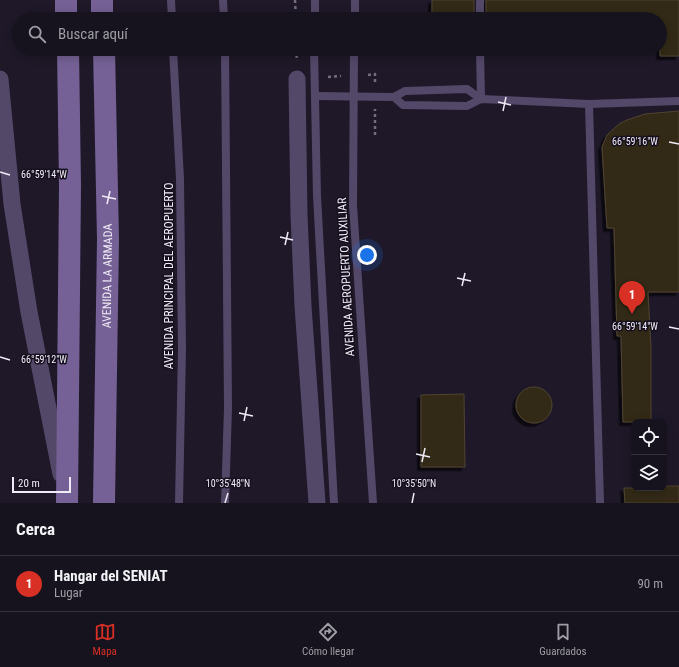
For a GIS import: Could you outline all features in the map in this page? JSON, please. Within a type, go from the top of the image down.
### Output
[{"type":"main road","points":[[66,0],[66,12]]},
{"type":"main road","points":[[102,0],[102,12]]},
{"type":"main road","points":[[67,500],[70,185],[68,56]]},
{"type":"main road","name":"AVENIDA LA ARMADA","points":[[104,56],[108,239],[104,503]]},
{"type":"street","points":[[0,79],[12,204],[29,312],[67,500]]},
{"type":"street","points":[[297,79],[299,215],[303,306],[317,503]]},
{"type":"lane","points":[[171,0],[172,12]]},
{"type":"lane","points":[[223,0],[224,12]]},
{"type":"lane","points":[[315,0],[315,12]]},
{"type":"lane","points":[[355,0],[355,12]]},
{"type":"lane","points":[[480,0],[480,12]]},
{"type":"lane","name":"AVENIDA PRINCIPAL DEL AEROPUERTO","points":[[173,56],[181,210],[182,349],[179,503]]},
{"type":"lane","points":[[225,56],[228,408],[225,503]]},
{"type":"lane","name":"AVENIDA AEROPUERTO AUXILIAR","points":[[314,56],[316,196],[334,503]]},
{"type":"lane","name":"AVENIDA AEROPUERTO AUXILIAR","points":[[354,56],[353,205],[373,503]]},
{"type":"lane","points":[[480,56],[481,99]]},
{"type":"lane","points":[[315,96],[394,97],[405,91],[467,89],[481,99]]},
{"type":"lane","points":[[394,97],[403,105],[467,106],[481,99],[589,104],[679,101]]},
{"type":"lane","points":[[589,104],[600,503]]},
{"type":"path","points":[[296,0],[296,12]]},
{"type":"building","points":[[432,0],[474,0],[474,12],[432,12]]},
{"type":"building","points":[[486,0],[679,0],[679,56],[667,56],[667,12],[486,12]]},
{"type":"building","points":[[679,111],[679,292],[648,292],[651,347],[651,419],[631,419],[631,422],[623,422],[621,336],[617,336],[614,228],[607,228],[602,147],[607,135],[619,124],[645,114]]},
{"type":"building","points":[[534,387],[544,390],[549,395],[552,405],[549,415],[544,420],[534,423],[524,420],[519,415],[516,405],[519,395],[524,390]]},
{"type":"building","points":[[464,394],[465,467],[421,467],[421,395]]},
{"type":"building","points":[[667,486],[679,486],[679,503],[625,503],[624,488],[631,488],[631,491],[667,491]]},
{"type":"place","name":"Hangar del SENIAT","points":[[632,314]]}]
